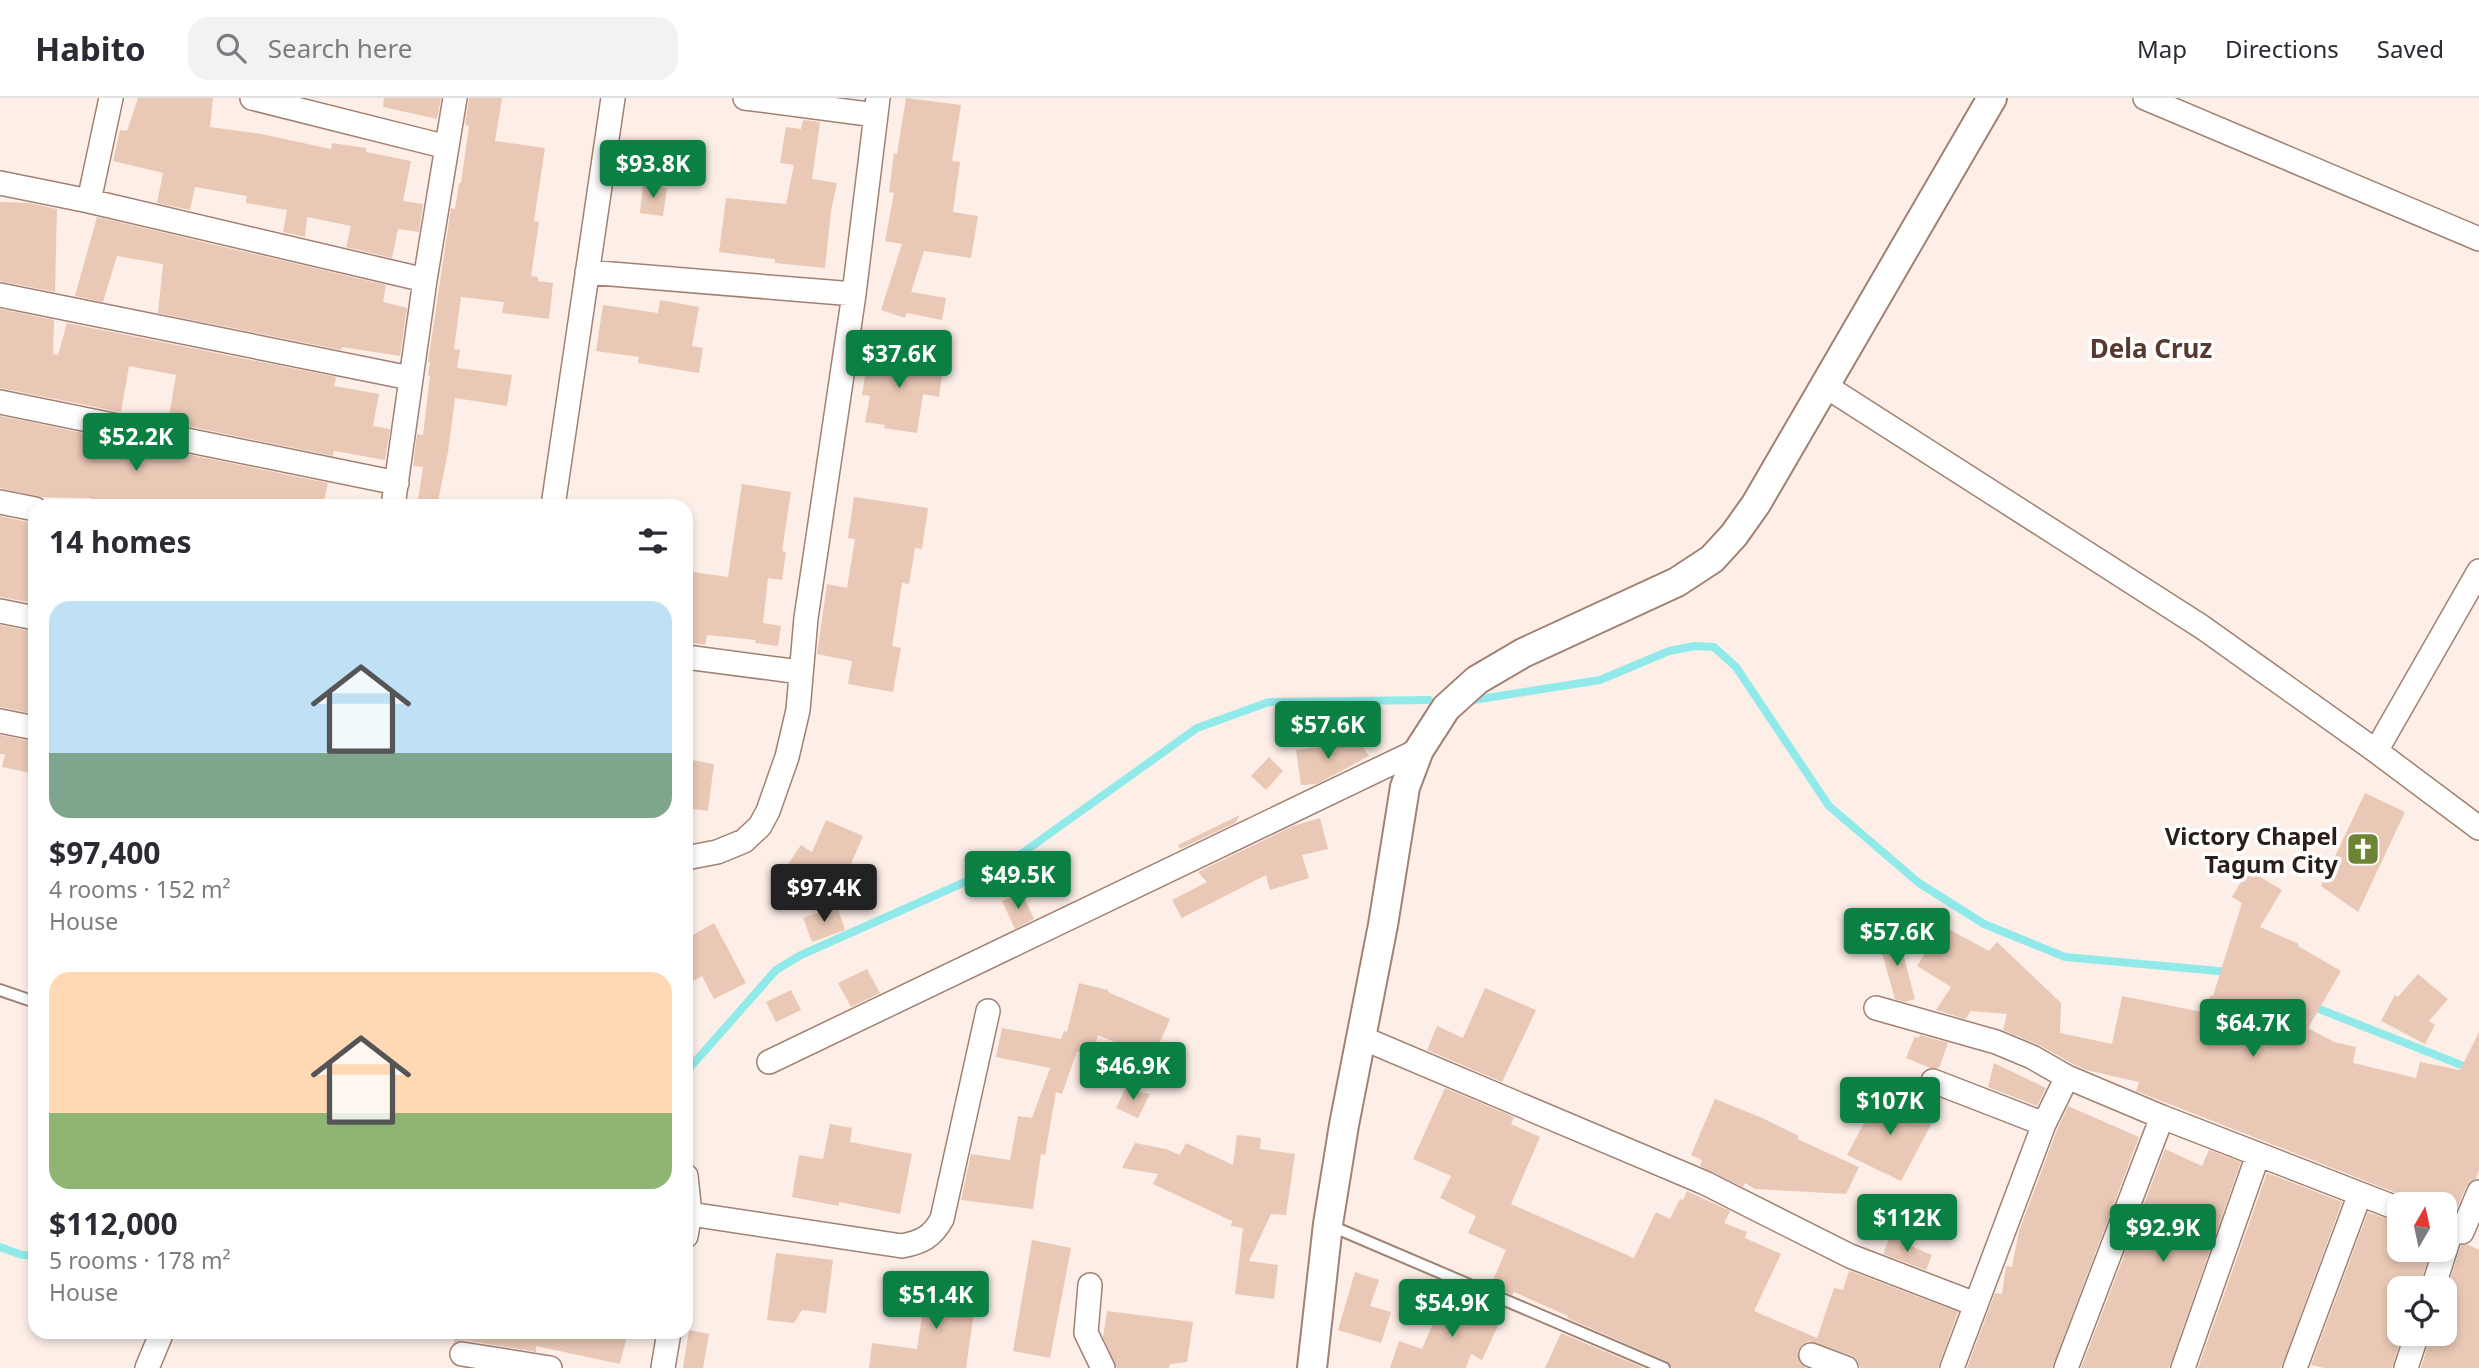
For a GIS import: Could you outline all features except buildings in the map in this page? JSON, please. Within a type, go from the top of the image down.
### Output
[{"type":"street","points":[[89,201],[111,98]]},
{"type":"street","points":[[252,98],[447,146]]},
{"type":"street","points":[[0,402],[395,494],[410,378],[455,98]]},
{"type":"street","points":[[554,499],[614,98]]},
{"type":"street","points":[[693,857],[717,852],[744,841],[760,825],[768,811],[787,757],[798,710],[800,672],[877,106],[745,98]]},
{"type":"street","points":[[1312,1368],[1328,1224],[1360,1037],[1383,925],[1405,787],[1419,750],[1446,708],[1477,680],[1523,653],[1677,582],[1712,559],[1734,535],[1756,504],[1992,98]]},
{"type":"street","points":[[2145,98],[2479,239]]},
{"type":"street","points":[[0,183],[89,201],[425,280]]},
{"type":"street","points":[[587,272],[853,294]]},
{"type":"street","points":[[0,295],[410,378]]},
{"type":"street","points":[[1824,385],[2202,627],[2479,828]]},
{"type":"street","points":[[0,502],[28,508]]},
{"type":"street","points":[[2376,751],[2479,571]]},
{"type":"street","points":[[0,611],[28,617]]},
{"type":"street","points":[[693,658],[800,672]]},
{"type":"street","points":[[0,721],[28,727]]},
{"type":"street","points":[[769,1062],[1419,750]]},
{"type":"street","points":[[1876,1008],[1996,1042],[2032,1056],[2067,1077],[2162,1117],[2387,1204]]},
{"type":"street","points":[[693,1225],[902,1245],[928,1238],[942,1219],[988,1011]]},
{"type":"street","points":[[1360,1037],[1705,1183],[1850,1256],[1975,1304]]},
{"type":"street","points":[[1952,1368],[2043,1124],[2067,1077]]},
{"type":"street","points":[[1933,1081],[2043,1124]]},
{"type":"street","points":[[2066,1368],[2162,1117]]},
{"type":"street","points":[[2183,1368],[2258,1155]]},
{"type":"street","points":[[2438,1276],[2479,1192]]},
{"type":"street","points":[[2295,1368],[2360,1194]]},
{"type":"street","points":[[1090,1285],[1086,1334],[1103,1368]]},
{"type":"street","points":[[147,1368],[159,1339]]},
{"type":"street","points":[[663,1368],[668,1339]]},
{"type":"street","points":[[2406,1368],[2413,1346]]},
{"type":"street","points":[[462,1354],[550,1368]]},
{"type":"street","points":[[1811,1356],[1846,1368]]},
{"type":"lane","points":[[0,990],[28,1000]]},
{"type":"lane","points":[[1328,1224],[1664,1368]]},
{"type":"waterway","points":[[1467,701],[1600,680],[1669,651],[1695,646],[1714,647],[1736,667],[1829,806],[1919,883],[1984,924],[2065,957],[2229,972]]},
{"type":"waterway","points":[[693,1064],[776,970],[801,955],[1010,862],[1197,728],[1269,702],[1429,700]]},
{"type":"waterway","points":[[2309,1005],[2479,1072]]},
{"type":"waterway","points":[[0,1247],[28,1255]]},
{"type":"place","name":"Victory Chapel Tagum City","points":[[2363,849]]},
{"type":"district","name":"Dela Cruz","points":[[2151,348]]}]
